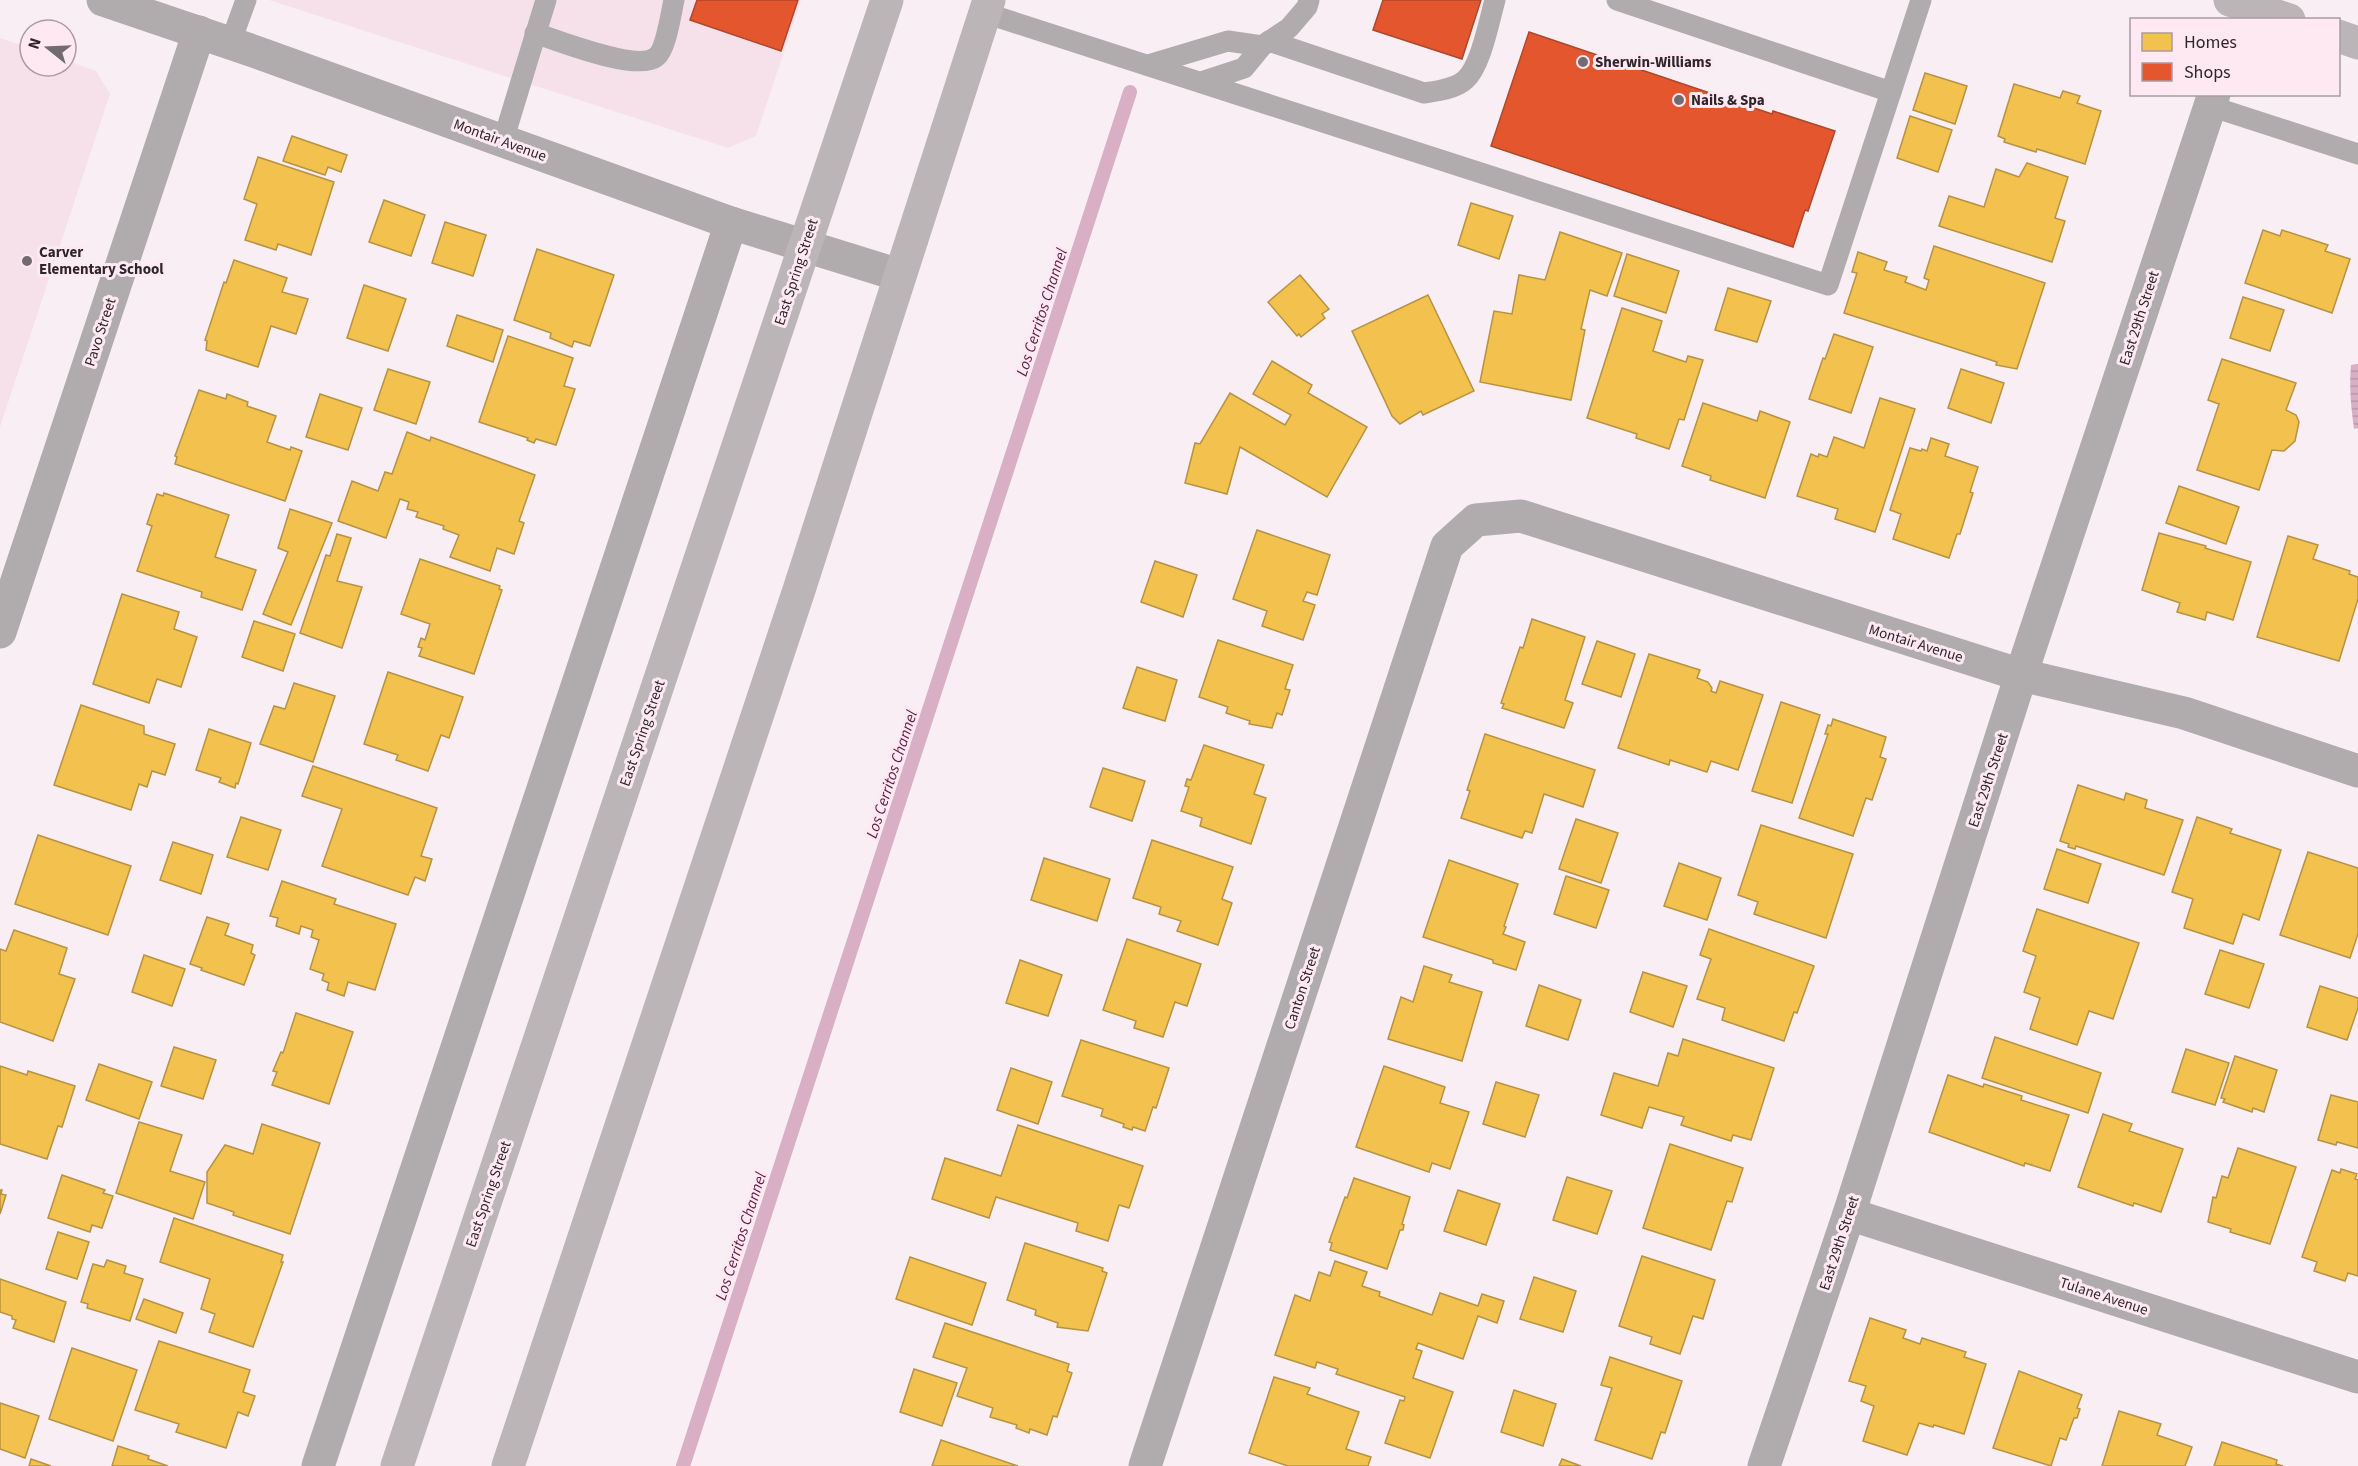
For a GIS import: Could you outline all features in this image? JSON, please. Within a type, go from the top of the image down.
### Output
[{"type":"main road","name":"East Spring Street","points":[[397,1466],[887,0]]},
{"type":"main road","points":[[508,1466],[799,590],[987,6]]},
{"type":"main road","points":[[2239,6],[2282,18]]},
{"type":"main road","points":[[2340,37],[2358,43]]},
{"type":"street","name":"Montair Avenue","points":[[103,0],[199,32],[731,223],[899,275]]},
{"type":"street","name":"Pavo Street","points":[[0,632],[199,32]]},
{"type":"street","name":"East 29th Street","points":[[1764,1466],[1849,1214],[2021,675],[2212,100]]},
{"type":"street","points":[[318,1466],[731,223]]},
{"type":"street","name":"Montair Avenue","points":[[1476,520],[1521,516],[2021,675],[2184,713],[2358,771]]},
{"type":"street","name":"Canton Street","points":[[1145,1466],[1447,546],[1476,520]]},
{"type":"street","name":"Tulane Avenue","points":[[1849,1214],[2358,1377]]},
{"type":"lane","points":[[230,44],[246,0]]},
{"type":"lane","points":[[503,141],[546,0]]},
{"type":"lane","points":[[535,33],[626,62],[645,63],[657,57],[663,47],[674,0]]},
{"type":"lane","points":[[1201,82],[1244,68],[1265,44],[1289,28],[1307,7],[1309,0]]},
{"type":"lane","points":[[1148,65],[1228,41],[1265,44],[1424,93],[1443,90],[1465,80],[1475,64],[1495,0]]},
{"type":"lane","points":[[1617,0],[1891,92]]},
{"type":"lane","points":[[987,6],[1148,65],[1828,285],[1921,0]]},
{"type":"lane","points":[[2212,100],[2358,154]]},
{"type":"shaded area","points":[[269,0],[801,0],[756,136],[728,148]]},
{"type":"shaded area","name":"Carver Elementary School","points":[[0,38],[18,44],[18,78],[78,78],[78,64],[96,71],[110,94],[0,427]]},
{"type":"shaded area","points":[[2358,364],[2358,428],[2354,429],[2350,373],[2351,365]]},
{"type":"building: Homes","points":[[1925,73],[1967,86],[1955,124],[1913,110]]},
{"type":"building: Homes","points":[[2014,84],[2060,98],[2063,91],[2080,96],[2077,103],[2101,111],[2085,164],[2037,149],[2036,152],[2004,142],[2005,139],[1998,136]]},
{"type":"building: Homes","points":[[1910,116],[1952,130],[1938,172],[1897,158]]},
{"type":"building: Homes","points":[[292,136],[347,155],[341,172],[328,167],[325,175],[283,161]]},
{"type":"building: Homes","points":[[258,157],[334,182],[311,255],[278,244],[276,250],[245,240],[257,204],[244,199]]},
{"type":"building: Homes","points":[[2027,163],[2068,177],[2055,218],[2065,221],[2052,262],[1939,226],[1949,196],[1984,207],[1996,169],[2019,177]]},
{"type":"building: Homes","points":[[384,200],[425,215],[411,256],[369,242]]},
{"type":"building: Homes","points":[[1471,203],[1513,216],[1499,259],[1458,245]]},
{"type":"building: Homes","points":[[445,222],[486,235],[473,276],[432,263]]},
{"type":"building: Homes","points":[[2263,230],[2280,236],[2282,230],[2328,245],[2325,251],[2350,259],[2332,313],[2245,283]]},
{"type":"building: Homes","points":[[1560,232],[1622,253],[1607,296],[1590,290],[1581,329],[1585,330],[1571,400],[1480,382],[1494,311],[1512,314],[1519,275],[1545,280]]},
{"type":"building: Homes","points":[[1934,246],[2045,283],[2017,369],[1996,365],[1997,362],[1844,313],[1857,273],[1852,272],[1858,252],[1887,262],[1884,270],[1907,277],[1905,282],[1926,290],[1929,280],[1924,278]]},
{"type":"building: Homes","points":[[537,249],[614,275],[590,346],[574,341],[572,347],[550,338],[551,333],[514,320]]},
{"type":"building: Homes","points":[[1627,254],[1679,271],[1666,313],[1614,296]]},
{"type":"building: Homes","points":[[234,260],[287,278],[282,292],[308,299],[296,334],[271,326],[258,367],[206,350],[207,341],[205,340],[224,282],[226,283]]},
{"type":"building: Homes","points":[[1300,275],[1329,309],[1322,314],[1325,318],[1301,337],[1299,334],[1297,336],[1268,302]]},
{"type":"building: Homes","points":[[364,285],[406,299],[388,351],[347,338]]},
{"type":"building: Homes","points":[[1728,288],[1771,301],[1757,342],[1715,330]]},
{"type":"building: Homes","points":[[1428,295],[1474,391],[1423,415],[1421,411],[1400,424],[1392,416],[1352,331]]},
{"type":"building: Homes","points":[[2243,297],[2284,310],[2270,351],[2230,338]]},
{"type":"building: Homes","points":[[1622,308],[1662,321],[1653,351],[1686,362],[1688,356],[1703,360],[1684,420],[1679,419],[1669,449],[1636,438],[1637,434],[1587,418]]},
{"type":"building: Homes","points":[[457,315],[503,330],[493,362],[447,346]]},
{"type":"building: Homes","points":[[1834,334],[1873,347],[1851,413],[1809,399]]},
{"type":"building: Homes","points":[[508,336],[573,358],[564,386],[575,389],[556,445],[536,439],[534,443],[527,440],[528,438],[479,422]]},
{"type":"building: Homes","points":[[2222,359],[2296,383],[2286,410],[2296,415],[2299,422],[2295,441],[2284,451],[2272,450],[2259,490],[2197,470],[2219,404],[2208,400]]},
{"type":"building: Homes","points":[[1272,361],[1312,385],[1308,393],[1367,427],[1327,497],[1240,447],[1227,494],[1185,483],[1195,443],[1200,444],[1230,393],[1285,425],[1291,415],[1253,394]]},
{"type":"building: Homes","points":[[388,369],[430,382],[416,424],[374,410]]},
{"type":"building: Homes","points":[[1961,369],[2004,383],[1991,423],[1948,408]]},
{"type":"building: Homes","points":[[199,390],[226,399],[227,394],[248,402],[247,406],[276,416],[267,442],[290,450],[291,447],[302,451],[285,501],[175,464],[177,457],[175,456]]},
{"type":"building: Homes","points":[[320,394],[362,408],[348,450],[306,437]]},
{"type":"building: Homes","points":[[1880,398],[1915,409],[1875,532],[1835,519],[1838,509],[1797,496],[1811,454],[1827,457],[1834,437],[1864,448]]},
{"type":"building: Homes","points":[[1703,403],[1757,421],[1760,411],[1790,422],[1765,498],[1710,480],[1711,476],[1682,466]]},
{"type":"building: Homes","points":[[407,432],[430,441],[431,437],[535,475],[519,521],[524,523],[514,554],[497,548],[490,571],[450,557],[459,535],[443,529],[444,526],[416,517],[418,512],[407,509],[409,502],[400,499],[386,538],[338,521],[352,481],[378,491],[385,472],[392,474]]},
{"type":"building: Homes","points":[[1931,438],[1949,444],[1945,456],[1978,467],[1970,492],[1973,493],[1960,534],[1957,534],[1949,558],[1893,539],[1901,514],[1890,510],[1910,448],[1927,451]]},
{"type":"building: Homes","points":[[2179,486],[2239,507],[2226,544],[2166,523]]},
{"type":"building: Homes","points":[[164,493],[229,515],[215,557],[256,570],[242,610],[201,597],[202,592],[137,571],[152,526],[147,524],[157,494],[163,496]]},
{"type":"building: Homes","points":[[290,509],[332,523],[291,625],[263,614],[288,552],[278,548]]},
{"type":"building: Homes","points":[[1257,530],[1330,555],[1317,595],[1307,592],[1303,601],[1315,605],[1303,640],[1262,626],[1267,611],[1233,599]]},
{"type":"building: Homes","points":[[2159,533],[2251,562],[2233,620],[2207,612],[2205,620],[2177,612],[2180,603],[2142,590]]},
{"type":"building: Homes","points":[[337,534],[351,538],[337,581],[362,587],[342,648],[300,633],[326,555],[330,556]]},
{"type":"building: Homes","points":[[2288,536],[2318,545],[2313,559],[2350,571],[2349,574],[2358,577],[2358,599],[2339,661],[2257,637]]},
{"type":"building: Homes","points":[[420,559],[500,586],[499,589],[502,590],[474,674],[419,656],[422,648],[418,647],[421,638],[425,640],[430,624],[401,614]]},
{"type":"building: Homes","points":[[1155,561],[1197,575],[1183,617],[1141,602]]},
{"type":"building: Homes","points":[[122,594],[179,612],[174,629],[197,637],[181,687],[157,679],[149,703],[93,684]]},
{"type":"building: Homes","points":[[1532,619],[1585,637],[1565,700],[1573,703],[1564,728],[1502,708],[1504,704],[1501,703]]},
{"type":"building: Homes","points":[[254,621],[295,634],[283,671],[242,657]]},
{"type":"building: Homes","points":[[1218,640],[1293,665],[1285,689],[1290,690],[1282,715],[1277,713],[1272,728],[1249,724],[1250,721],[1226,713],[1228,707],[1199,697]]},
{"type":"building: Homes","points":[[1597,641],[1635,654],[1621,697],[1582,684]]},
{"type":"building: Homes","points":[[1649,654],[1700,670],[1697,678],[1708,682],[1712,688],[1711,691],[1716,693],[1720,681],[1763,695],[1738,770],[1711,761],[1707,772],[1670,760],[1669,765],[1618,748]]},
{"type":"building: Homes","points":[[1137,667],[1177,680],[1165,721],[1123,708]]},
{"type":"building: Homes","points":[[388,672],[463,697],[449,738],[441,735],[428,771],[396,760],[398,755],[364,744]]},
{"type":"building: Homes","points":[[294,683],[335,696],[313,762],[260,744],[274,706],[285,709]]},
{"type":"building: Homes","points":[[1781,702],[1820,715],[1792,803],[1752,791]]},
{"type":"building: Homes","points":[[81,705],[144,726],[144,734],[175,744],[165,775],[152,771],[147,787],[139,784],[131,810],[54,785]]},
{"type":"building: Homes","points":[[1833,719],[1886,737],[1880,757],[1886,759],[1872,800],[1866,798],[1853,836],[1799,818],[1828,734],[1825,734],[1828,725],[1831,726]]},
{"type":"building: Homes","points":[[209,729],[251,743],[235,788],[219,782],[221,778],[196,770]]},
{"type":"building: Homes","points":[[1485,734],[1595,770],[1583,807],[1544,794],[1532,833],[1525,831],[1522,838],[1461,818],[1470,791],[1467,790]]},
{"type":"building: Homes","points":[[1204,745],[1264,765],[1254,794],[1266,798],[1251,844],[1200,826],[1202,818],[1181,811],[1189,787],[1185,786],[1187,779],[1191,780]]},
{"type":"building: Homes","points":[[313,766],[437,808],[421,856],[432,859],[425,881],[415,877],[408,895],[322,866],[342,809],[302,796]]},
{"type":"building: Homes","points":[[1103,768],[1145,781],[1132,821],[1090,807]]},
{"type":"building: Homes","points":[[2078,785],[2124,800],[2126,793],[2147,800],[2145,808],[2183,820],[2164,875],[2076,846],[2075,849],[2068,847],[2069,844],[2060,841]]},
{"type":"building: Homes","points":[[241,817],[281,830],[268,870],[227,857]]},
{"type":"building: Homes","points":[[2197,817],[2232,829],[2230,833],[2281,850],[2259,920],[2243,914],[2233,944],[2184,928],[2193,899],[2172,892]]},
{"type":"building: Homes","points":[[1576,819],[1618,833],[1601,883],[1559,869]]},
{"type":"building: Homes","points":[[1761,825],[1853,854],[1826,938],[1754,914],[1758,902],[1738,895]]},
{"type":"building: Homes","points":[[38,835],[131,866],[108,935],[15,904]]},
{"type":"building: Homes","points":[[1152,840],[1233,867],[1222,899],[1232,903],[1218,945],[1177,931],[1181,921],[1159,914],[1161,907],[1133,898]]},
{"type":"building: Homes","points":[[173,842],[213,855],[201,894],[160,880]]},
{"type":"building: Homes","points":[[2057,849],[2101,864],[2088,903],[2044,889]]},
{"type":"building: Homes","points":[[2308,852],[2358,868],[2358,934],[2350,958],[2280,935]]},
{"type":"building: Homes","points":[[1044,858],[1110,879],[1097,921],[1031,900]]},
{"type":"building: Homes","points":[[1449,860],[1518,884],[1503,934],[1525,942],[1516,970],[1423,937]]},
{"type":"building: Homes","points":[[1679,863],[1721,878],[1707,920],[1664,906]]},
{"type":"building: Homes","points":[[1566,876],[1609,890],[1596,928],[1554,914]]},
{"type":"building: Homes","points":[[282,881],[336,899],[334,904],[396,924],[375,990],[348,982],[344,996],[327,990],[329,983],[322,980],[324,974],[310,969],[319,940],[311,937],[313,930],[301,926],[299,934],[276,926],[278,918],[270,916]]},
{"type":"building: Homes","points":[[2037,909],[2139,943],[2113,1019],[2089,1011],[2077,1045],[2030,1029],[2040,998],[2024,992],[2036,956],[2023,951]]},
{"type":"building: Homes","points":[[207,917],[229,924],[225,935],[253,945],[251,953],[255,955],[244,985],[190,964]]},
{"type":"building: Homes","points":[[1709,929],[1814,966],[1784,1041],[1722,1020],[1725,1008],[1697,999],[1711,959],[1700,955]]},
{"type":"building: Homes","points":[[14,930],[67,948],[59,974],[75,979],[53,1041],[0,1022],[0,949],[6,951]]},
{"type":"building: Homes","points":[[1127,939],[1201,964],[1187,1006],[1175,1002],[1163,1037],[1134,1028],[1136,1021],[1103,1010]]},
{"type":"building: Homes","points":[[2220,950],[2264,964],[2249,1008],[2205,994]]},
{"type":"building: Homes","points":[[144,955],[185,969],[172,1006],[132,992]]},
{"type":"building: Homes","points":[[1020,960],[1062,975],[1048,1016],[1006,1003]]},
{"type":"building: Homes","points":[[1424,966],[1452,975],[1449,982],[1482,992],[1462,1061],[1388,1039],[1401,997],[1413,1002]]},
{"type":"building: Homes","points":[[1643,972],[1687,986],[1673,1027],[1630,1012]]},
{"type":"building: Homes","points":[[1539,985],[1581,1000],[1568,1040],[1526,1026]]},
{"type":"building: Homes","points":[[2320,986],[2358,998],[2358,1008],[2347,1040],[2307,1027]]},
{"type":"building: Homes","points":[[296,1013],[353,1032],[329,1104],[272,1085],[277,1072],[273,1071],[281,1052],[283,1053]]},
{"type":"building: Homes","points":[[1995,1037],[2101,1073],[2088,1113],[1982,1078]]},
{"type":"building: Homes","points":[[1683,1039],[1774,1068],[1751,1140],[1733,1135],[1731,1141],[1681,1125],[1684,1117],[1649,1107],[1642,1128],[1601,1115],[1614,1073],[1658,1086],[1668,1053],[1678,1056]]},
{"type":"building: Homes","points":[[1081,1040],[1169,1068],[1156,1108],[1153,1107],[1145,1131],[1123,1127],[1124,1124],[1101,1116],[1103,1109],[1062,1096]]},
{"type":"building: Homes","points":[[174,1047],[216,1060],[203,1099],[161,1086]]},
{"type":"building: Homes","points":[[2186,1049],[2229,1063],[2215,1105],[2172,1092]]},
{"type":"building: Homes","points":[[2235,1056],[2277,1070],[2264,1112],[2253,1108],[2252,1112],[2223,1102],[2225,1099],[2221,1098]]},
{"type":"building: Homes","points":[[99,1064],[152,1082],[139,1119],[86,1100]]},
{"type":"building: Homes","points":[[0,1066],[27,1075],[28,1071],[75,1086],[62,1127],[58,1126],[47,1159],[0,1144]]},
{"type":"building: Homes","points":[[1384,1066],[1445,1087],[1440,1103],[1469,1112],[1450,1169],[1432,1163],[1429,1172],[1356,1147]]},
{"type":"building: Homes","points":[[1011,1068],[1052,1082],[1038,1124],[997,1110]]},
{"type":"building: Homes","points":[[1948,1075],[1983,1087],[1984,1084],[2022,1096],[2021,1100],[2069,1115],[2050,1171],[2025,1163],[2024,1166],[1929,1132]]},
{"type":"building: Homes","points":[[1496,1082],[1539,1095],[1525,1137],[1483,1124]]},
{"type":"building: Homes","points":[[2331,1095],[2358,1102],[2358,1148],[2318,1140]]},
{"type":"building: Homes","points":[[2103,1114],[2132,1124],[2129,1131],[2183,1149],[2161,1212],[2134,1203],[2133,1206],[2078,1187]]},
{"type":"building: Homes","points":[[139,1122],[182,1135],[170,1171],[205,1182],[193,1219],[116,1193]]},
{"type":"building: Homes","points":[[262,1124],[320,1143],[290,1234],[233,1215],[234,1212],[207,1203],[207,1172],[225,1145],[253,1154]]},
{"type":"building: Homes","points":[[1018,1125],[1143,1166],[1129,1208],[1119,1205],[1108,1241],[1076,1231],[1078,1223],[996,1197],[989,1218],[932,1199],[945,1158],[1001,1176]]},
{"type":"building: Homes","points":[[1670,1144],[1743,1168],[1732,1202],[1727,1201],[1711,1250],[1643,1228]]},
{"type":"building: Homes","points":[[2238,1148],[2296,1167],[2270,1244],[2230,1232],[2231,1229],[2208,1222],[2213,1197],[2216,1198],[2222,1176],[2228,1178]]},
{"type":"building: Homes","points":[[2341,1169],[2357,1174],[2355,1179],[2358,1180],[2358,1276],[2348,1273],[2345,1281],[2314,1271],[2317,1262],[2302,1257],[2332,1170],[2340,1173]]},
{"type":"building: Homes","points":[[62,1175],[105,1190],[103,1193],[113,1196],[102,1228],[92,1225],[90,1232],[48,1218]]},
{"type":"building: Homes","points":[[1567,1177],[1612,1191],[1597,1234],[1553,1220]]},
{"type":"building: Homes","points":[[1354,1178],[1410,1197],[1402,1224],[1404,1225],[1403,1230],[1400,1230],[1387,1269],[1330,1250],[1332,1243],[1329,1242]]},
{"type":"building: Homes","points":[[0,1190],[2,1190],[1,1194],[6,1195],[0,1214]]},
{"type":"building: Homes","points":[[1458,1190],[1500,1204],[1486,1245],[1444,1231]]},
{"type":"building: Homes","points":[[174,1218],[283,1255],[281,1262],[283,1262],[253,1347],[209,1332],[215,1314],[201,1309],[210,1279],[160,1262]]},
{"type":"building: Homes","points":[[58,1232],[89,1242],[77,1279],[46,1269]]},
{"type":"building: Homes","points":[[1025,1243],[1103,1268],[1102,1271],[1107,1273],[1088,1331],[1057,1327],[1058,1323],[1035,1315],[1036,1310],[1007,1300]]},
{"type":"building: Homes","points":[[1642,1256],[1715,1280],[1703,1319],[1693,1316],[1680,1354],[1650,1344],[1652,1337],[1619,1326]]},
{"type":"building: Homes","points":[[910,1257],[986,1283],[972,1325],[896,1299]]},
{"type":"building: Homes","points":[[107,1260],[126,1266],[124,1273],[143,1279],[130,1321],[87,1308],[88,1304],[81,1302],[93,1264],[104,1267]]},
{"type":"building: Homes","points":[[1335,1261],[1367,1272],[1362,1286],[1380,1292],[1379,1296],[1432,1315],[1440,1293],[1478,1306],[1482,1294],[1504,1301],[1497,1323],[1478,1316],[1463,1359],[1418,1343],[1416,1349],[1422,1351],[1413,1378],[1453,1392],[1430,1458],[1385,1443],[1400,1400],[1404,1401],[1405,1397],[1336,1374],[1338,1369],[1317,1362],[1315,1368],[1275,1355],[1295,1295],[1310,1301],[1319,1272],[1330,1276]]},
{"type":"building: Homes","points":[[1534,1277],[1576,1291],[1563,1332],[1520,1319]]},
{"type":"building: Homes","points":[[0,1279],[66,1302],[54,1342],[13,1328],[16,1320],[0,1312]]},
{"type":"building: Homes","points":[[144,1299],[183,1313],[176,1333],[136,1319]]},
{"type":"building: Homes","points":[[1870,1318],[1906,1330],[1903,1338],[1920,1344],[1922,1338],[1966,1352],[1964,1357],[1986,1364],[1964,1434],[1919,1423],[1907,1455],[1863,1441],[1874,1406],[1861,1401],[1866,1386],[1849,1381]]},
{"type":"building: Homes","points":[[945,1323],[1069,1364],[1067,1371],[1072,1373],[1057,1417],[1053,1416],[1047,1435],[1030,1429],[1029,1433],[1016,1428],[1017,1425],[990,1417],[993,1408],[957,1396],[967,1368],[933,1357]]},
{"type":"building: Homes","points":[[159,1341],[250,1370],[243,1392],[255,1396],[248,1416],[238,1412],[226,1448],[176,1432],[179,1424],[135,1410]]},
{"type":"building: Homes","points":[[72,1348],[137,1370],[113,1441],[49,1419]]},
{"type":"building: Homes","points":[[1610,1357],[1682,1381],[1665,1433],[1661,1432],[1652,1459],[1595,1440],[1612,1388],[1601,1385]]},
{"type":"building: Homes","points":[[914,1369],[957,1383],[942,1426],[900,1412]]},
{"type":"building: Homes","points":[[2019,1371],[2082,1395],[2077,1408],[2080,1409],[2077,1418],[2074,1418],[2066,1440],[2060,1438],[2051,1466],[1993,1448]]},
{"type":"building: Homes","points":[[1274,1377],[1310,1388],[1307,1394],[1359,1412],[1346,1449],[1371,1457],[1368,1466],[1288,1466],[1249,1453]]},
{"type":"building: Homes","points":[[1514,1390],[1556,1404],[1543,1446],[1501,1432]]},
{"type":"building: Homes","points":[[0,1403],[39,1416],[25,1458],[0,1449]]},
{"type":"building: Homes","points":[[2119,1411],[2161,1424],[2157,1435],[2192,1447],[2185,1466],[2102,1466]]},
{"type":"building: Homes","points":[[941,1440],[1018,1466],[932,1466]]},
{"type":"building: Homes","points":[[2222,1442],[2277,1460],[2276,1464],[2283,1466],[2214,1466]]},
{"type":"building: Homes","points":[[118,1446],[149,1456],[148,1459],[168,1466],[112,1466]]},
{"type":"building: Homes","points":[[31,1459],[51,1466],[29,1466]]},
{"type":"building: Homes","points":[[1562,1459],[1581,1466],[1559,1466]]},
{"type":"building: Shops","points":[[697,0],[798,0],[781,51],[690,20]]},
{"type":"building: Shops","points":[[1383,0],[1481,0],[1462,59],[1373,30]]},
{"type":"building: Shops","points":[[1529,32],[1772,114],[1773,111],[1835,131],[1808,211],[1805,210],[1793,247],[1491,146]]},
{"type":"waterway","name":"Los Cerritos Channel","points":[[683,1466],[1130,92]]},
{"type":"place","name":"Sherwin-Williams","points":[[1583,62]]},
{"type":"place","name":"Nails & Spa","points":[[1679,100]]},
{"type":"place","name":"Carver Elementary School","points":[[27,261]]}]
